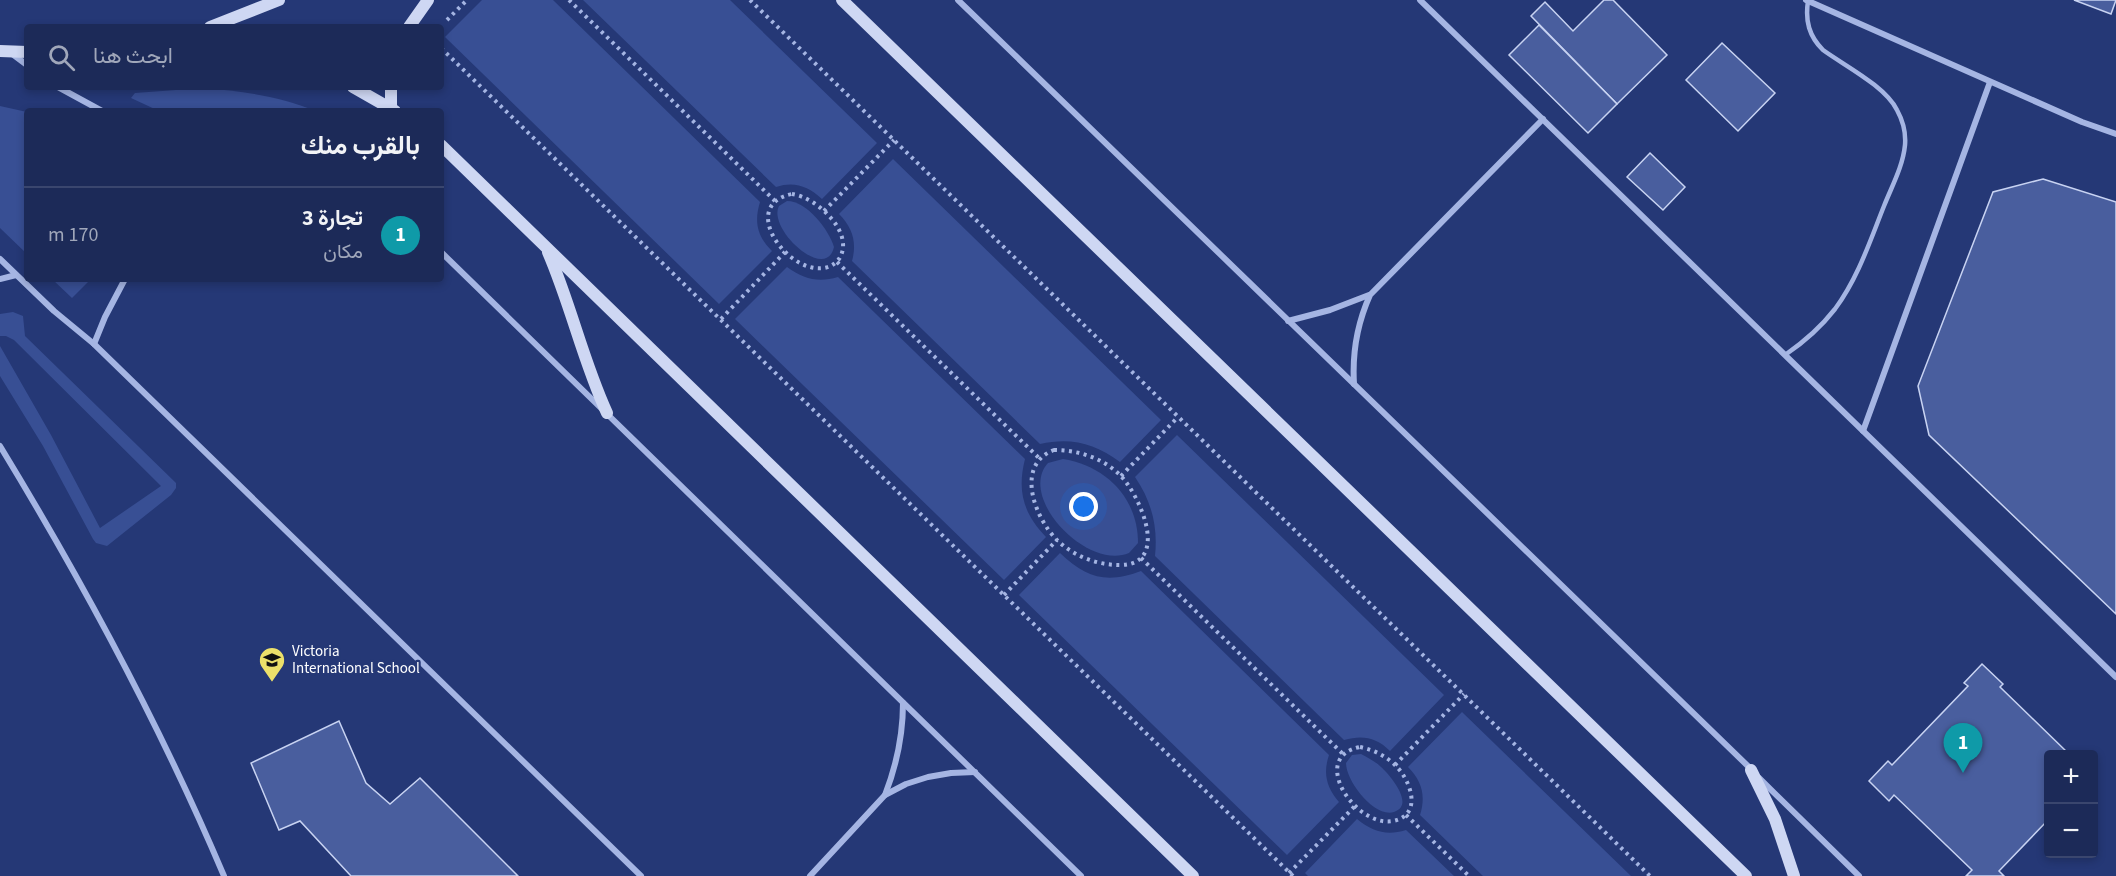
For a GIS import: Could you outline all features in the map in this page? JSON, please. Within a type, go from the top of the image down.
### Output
[{"type":"street","points":[[218,24],[279,0]]},
{"type":"street","points":[[411,24],[428,0]]},
{"type":"street","points":[[842,0],[1746,876]]},
{"type":"street","points":[[958,0],[1859,876]]},
{"type":"street","points":[[1420,0],[2116,677]]},
{"type":"street","points":[[1807,0],[2082,122],[2116,134]]},
{"type":"street","points":[[5,52],[24,52]]},
{"type":"street","points":[[5,52],[24,64]]},
{"type":"street","points":[[1863,431],[1990,82]]},
{"type":"street","points":[[64,90],[96,108]]},
{"type":"street","points":[[357,90],[389,108]]},
{"type":"street","points":[[391,90],[393,108]]},
{"type":"street","points":[[1354,384],[1355,338],[1370,295],[1543,119]]},
{"type":"street","points":[[444,149],[1193,876]]},
{"type":"street","points":[[545,246],[558,276],[586,364],[607,413]]},
{"type":"street","points":[[444,255],[1082,876]]},
{"type":"street","points":[[0,259],[54,311],[94,344],[641,876]]},
{"type":"street","points":[[0,279],[15,275]]},
{"type":"street","points":[[94,344],[112,301],[123,282]]},
{"type":"street","points":[[1288,321],[1330,310],[1370,295]]},
{"type":"street","points":[[0,446],[52,532],[109,634],[161,739],[224,876]]},
{"type":"street","points":[[885,795],[900,749],[903,703]]},
{"type":"street","points":[[1751,770],[1775,819],[1794,876]]},
{"type":"street","points":[[810,876],[885,795],[906,784],[928,777],[975,772]]},
{"type":"lane","points":[[1785,355],[1820,327],[1847,291],[1900,167],[1905,143],[1901,119],[1889,98],[1815,43],[1807,22],[1807,0]]},
{"type":"path","points":[[443,24],[467,0]]},
{"type":"path","points":[[569,0],[775,201]]},
{"type":"path","points":[[750,0],[1650,876]]},
{"type":"path","points":[[444,51],[1291,874],[1355,806]]},
{"type":"path","points":[[825,212],[894,140]]},
{"type":"path","points":[[801,195],[825,212],[837,226],[844,244],[837,262],[820,269],[801,264],[785,252],[773,237],[767,219],[775,201],[783,196],[801,195]]},
{"type":"path","points":[[720,319],[785,252]]},
{"type":"path","points":[[837,262],[1039,458]]},
{"type":"path","points":[[1121,476],[1178,417]]},
{"type":"path","points":[[1054,450],[1076,452],[1100,461],[1121,476],[1137,498],[1142,510],[1147,545],[1141,558],[1129,565],[1108,565],[1080,556],[1057,540],[1042,519],[1033,495],[1031,473],[1039,458],[1054,450]]},
{"type":"path","points":[[1004,595],[1057,540]]},
{"type":"path","points":[[1141,558],[1343,754]]},
{"type":"path","points":[[1395,765],[1464,694]]},
{"type":"path","points":[[1360,747],[1379,753],[1395,765],[1406,780],[1412,797],[1411,807],[1406,815],[1389,822],[1371,816],[1355,806],[1343,790],[1337,765],[1343,754],[1360,747]]},
{"type":"path","points":[[1406,815],[1469,876]]},
{"type":"shaded area","points":[[482,0],[553,0],[760,202],[757,216],[758,228],[763,240],[772,251],[719,304],[445,37]]},
{"type":"shaded area","points":[[583,0],[730,0],[877,143],[822,199],[800,186],[776,187]]},
{"type":"shaded area","points":[[222,90],[260,95],[308,108],[153,108],[131,98],[135,93]]},
{"type":"shaded area","points":[[0,106],[24,111],[24,251],[0,228]]},
{"type":"shaded area","points":[[893,159],[1161,420],[1120,462],[1101,450],[1082,443],[1062,441],[1040,444],[852,261],[853,236],[839,214]]},
{"type":"shaded area","points":[[787,201],[802,206],[822,225],[834,247],[829,257],[820,259],[810,256],[789,239],[781,227],[778,216],[779,206]]},
{"type":"shaded area","points":[[787,267],[811,279],[824,280],[838,277],[1025,459],[1022,481],[1024,501],[1032,519],[1046,537],[1004,580],[735,319]]},
{"type":"shaded area","points":[[55,282],[88,282],[72,298]]},
{"type":"shaded area","points":[[13,312],[23,316],[25,336],[176,483],[176,488],[171,495],[107,546],[96,543],[93,539],[43,446],[0,376],[0,346],[51,435],[100,528],[161,486],[14,340],[0,336],[0,314]]},
{"type":"shaded area","points":[[1177,435],[1444,695],[1390,751],[1368,738],[1344,740],[1155,556],[1156,535],[1150,505],[1135,477]]},
{"type":"shaded area","points":[[1063,459],[1079,463],[1106,477],[1126,498],[1137,527],[1138,543],[1129,553],[1112,556],[1094,551],[1061,528],[1049,511],[1042,494],[1041,477],[1048,463]]},
{"type":"shaded area","points":[[1060,553],[1088,573],[1107,578],[1141,571],[1329,755],[1326,768],[1327,780],[1339,802],[1287,855],[1019,595]]},
{"type":"shaded area","points":[[1462,712],[1631,876],[1483,876],[1420,815],[1423,801],[1422,789],[1408,767]]},
{"type":"shaded area","points":[[1361,754],[1379,765],[1399,790],[1402,803],[1400,808],[1394,812],[1386,812],[1370,804],[1356,788],[1347,771],[1346,763],[1352,755]]},
{"type":"shaded area","points":[[1357,819],[1380,832],[1393,833],[1406,830],[1454,876],[1308,876],[1305,873]]},
{"type":"building","points":[[1604,0],[1613,0],[1667,55],[1617,104],[1531,16],[1545,2],[1573,31]]},
{"type":"building","points":[[2074,0],[2116,0],[2111,14]]},
{"type":"building","points":[[1539,25],[1617,104],[1588,133],[1509,55]]},
{"type":"building","points":[[1722,43],[1775,93],[1738,131],[1686,80]]},
{"type":"building","points":[[1650,153],[1685,187],[1663,210],[1627,177]]},
{"type":"building","points":[[2043,179],[2116,202],[2116,614],[1929,435],[1918,386],[1993,192]]},
{"type":"building","points":[[1982,664],[2003,684],[2000,687],[2065,750],[2044,750],[2044,824],[1999,871],[2004,876],[1966,876],[1972,870],[1894,795],[1889,801],[1869,781],[1888,761],[1892,765],[1968,686],[1964,683]]},
{"type":"building","points":[[339,721],[366,783],[390,804],[420,778],[518,876],[351,876],[300,821],[279,830],[251,763]]},
{"type":"place","name":"Victoria International School","points":[[272,683]]},
{"type":"place","name":"تجارة 3","points":[[1963,773]]}]
